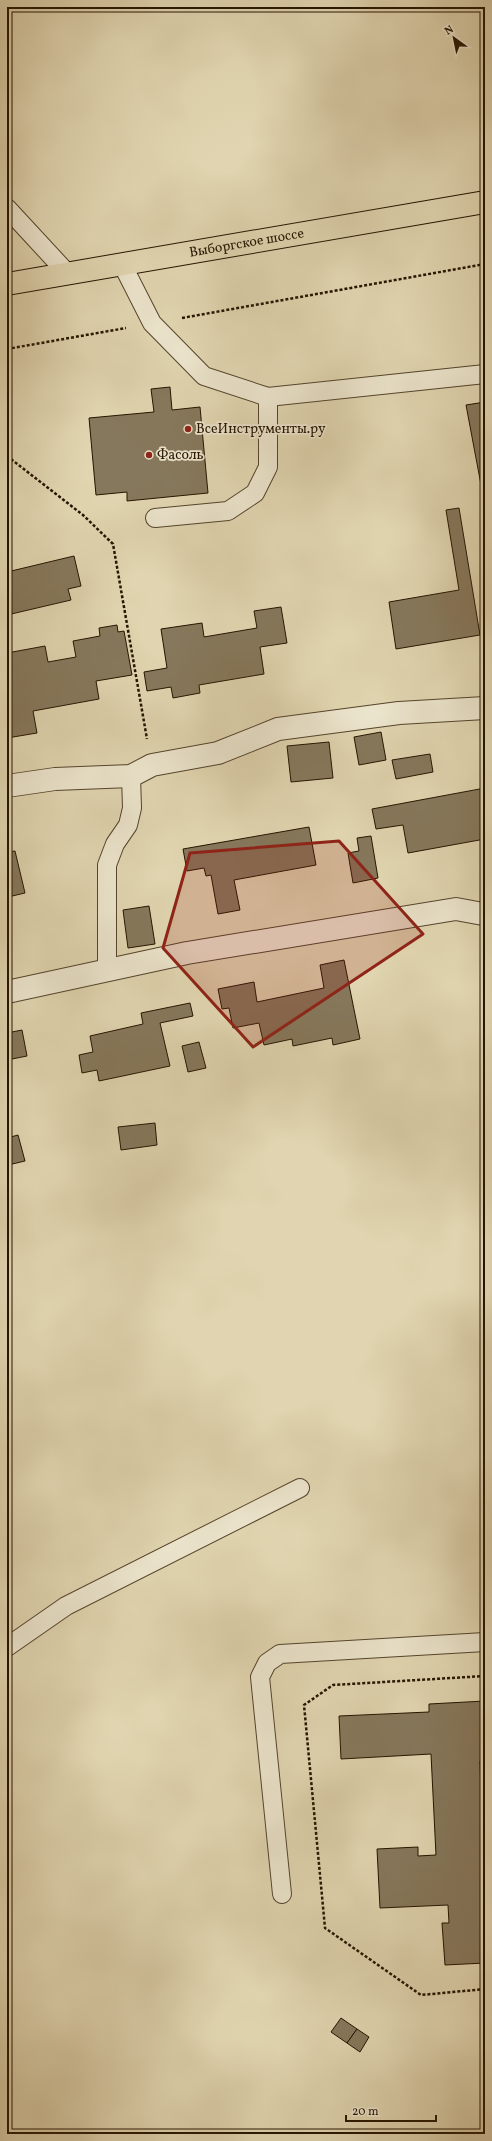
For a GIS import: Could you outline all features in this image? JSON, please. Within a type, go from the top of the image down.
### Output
[{"type":"main road","name":"Выборгское шоссе","points":[[7,284],[485,202]]},
{"type":"street","points":[[7,786],[55,779],[131,776],[152,765],[218,753],[278,729],[399,713],[485,708]]},
{"type":"street","points":[[7,992],[187,953],[456,909],[484,916]]},
{"type":"lane","points":[[7,208],[68,274]]},
{"type":"lane","points":[[122,264],[152,323],[204,376],[268,397],[485,374]]},
{"type":"lane","points":[[155,518],[228,511],[255,493],[268,467],[268,397]]},
{"type":"lane","points":[[107,970],[107,865],[115,844],[128,825],[132,808],[131,776]]},
{"type":"lane","points":[[7,1647],[66,1606],[300,1488]]},
{"type":"lane","points":[[282,1894],[260,1678],[267,1663],[280,1654],[485,1642]]},
{"type":"path","points":[[7,349],[485,264]]},
{"type":"path","points":[[7,456],[82,515],[112,544],[152,765]]},
{"type":"path","points":[[485,1676],[333,1685],[304,1705],[325,1928],[421,1995],[485,1989]]},
{"type":"highlighted area","points":[[339,841],[423,934],[253,1047],[163,948],[190,853]]},
{"type":"building","points":[[7,7],[24,7],[7,10]]},
{"type":"building","name":"Фасоль","points":[[170,387],[172,410],[200,407],[208,493],[127,501],[127,492],[96,495],[89,418],[154,412],[151,389]]},
{"type":"building","points":[[485,402],[485,506],[466,405]]},
{"type":"building","points":[[459,508],[480,635],[396,649],[389,602],[459,590],[446,510]]},
{"type":"building","points":[[74,556],[81,586],[68,589],[71,600],[7,615],[7,572]]},
{"type":"building","points":[[281,607],[287,643],[260,647],[264,674],[199,685],[200,693],[173,698],[171,687],[147,691],[144,672],[167,668],[161,629],[202,623],[204,637],[257,628],[254,611]]},
{"type":"building","points":[[117,625],[118,632],[124,631],[132,675],[96,681],[99,699],[33,711],[37,733],[7,738],[7,653],[45,646],[48,662],[76,657],[73,641],[100,636],[99,628]]},
{"type":"building","points":[[381,732],[386,760],[359,765],[354,737]]},
{"type":"building","points":[[329,742],[333,778],[291,782],[287,746]]},
{"type":"building","points":[[430,754],[433,772],[396,779],[392,760]]},
{"type":"building","points":[[485,788],[485,839],[408,853],[403,825],[376,829],[372,809]]},
{"type":"building","points":[[309,827],[316,865],[234,880],[240,910],[218,914],[211,875],[206,876],[204,868],[187,871],[183,849]]},
{"type":"building","points":[[371,836],[378,878],[353,883],[348,853],[359,851],[357,838]]},
{"type":"building","points":[[7,850],[8,852],[15,851],[25,893],[8,897]]},
{"type":"building","points":[[149,906],[155,944],[128,948],[123,910]]},
{"type":"building","points":[[344,960],[360,1039],[333,1045],[332,1038],[293,1046],[292,1039],[264,1045],[259,1023],[233,1028],[229,1008],[222,1009],[218,989],[254,982],[257,1002],[324,988],[320,965]]},
{"type":"building","points":[[190,1003],[193,1016],[160,1023],[170,1066],[99,1081],[97,1070],[82,1073],[79,1055],[93,1052],[90,1036],[143,1024],[141,1013]]},
{"type":"building","points":[[22,1030],[27,1056],[7,1060],[7,1033]]},
{"type":"building","points":[[199,1042],[206,1068],[188,1072],[182,1046]]},
{"type":"building","points":[[155,1123],[157,1145],[121,1150],[118,1127]]},
{"type":"building","points":[[18,1135],[25,1161],[8,1165],[7,1138]]},
{"type":"building","points":[[485,1701],[485,1761],[480,1761],[482,1823],[485,1823],[485,1963],[445,1965],[442,1923],[449,1923],[448,1905],[380,1908],[377,1849],[418,1847],[418,1856],[436,1855],[431,1754],[341,1759],[339,1716],[429,1712],[429,1704]]},
{"type":"building","points":[[341,2018],[357,2029],[347,2043],[331,2032]]},
{"type":"building","points":[[357,2029],[369,2037],[360,2052],[347,2043]]},
{"type":"place","name":"ВсеИнструменты.ру","points":[[188,429]]},
{"type":"place","name":"Фасоль","points":[[149,455]]}]
